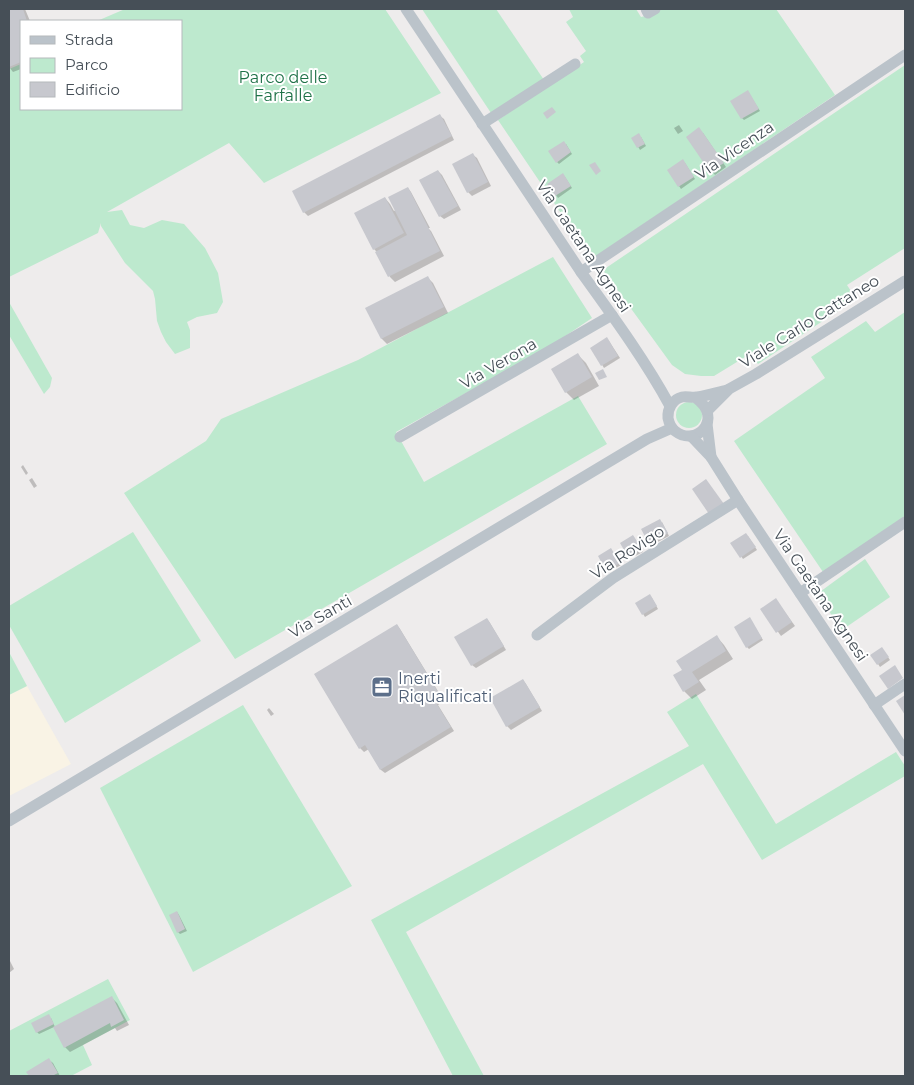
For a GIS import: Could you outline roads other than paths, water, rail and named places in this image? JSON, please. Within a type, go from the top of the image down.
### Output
[{"type":"street","name":"Via Gaetana Agnesi","points":[[406,9],[660,387],[670,406]]},
{"type":"street","points":[[646,9],[648,13],[655,9]]},
{"type":"street","name":"Via Vicenza","points":[[581,272],[905,55]]},
{"type":"street","points":[[482,124],[575,64]]},
{"type":"street","name":"Viale Carlo Cattaneo","points":[[696,398],[729,389],[756,374],[905,281]]},
{"type":"street","name":"Via Verona","points":[[400,437],[612,315]]},
{"type":"street","points":[[660,387],[682,397],[696,398],[704,403],[708,410],[708,417],[707,424],[700,433],[691,436],[680,435],[670,424],[668,413],[670,406],[682,397]]},
{"type":"street","name":"Viale Carlo Cattaneo","points":[[708,410],[729,389]]},
{"type":"street","name":"Via Santi","points":[[9,821],[670,424]]},
{"type":"street","name":"Via Gaetana Agnesi","points":[[707,424],[711,457]]},
{"type":"street","name":"Via Gaetana Agnesi","points":[[691,436],[711,457],[905,751]]},
{"type":"street","name":"Via Rovigo","points":[[537,635],[613,578],[738,500]]},
{"type":"street","points":[[800,593],[905,522]]},
{"type":"street","points":[[874,705],[905,684]]},
{"type":"place","name":"Inerti Riqualificati","points":[[382,687]]},
{"type":"park label","name":"Parco delle Farfalle","points":[[283,86]]}]
